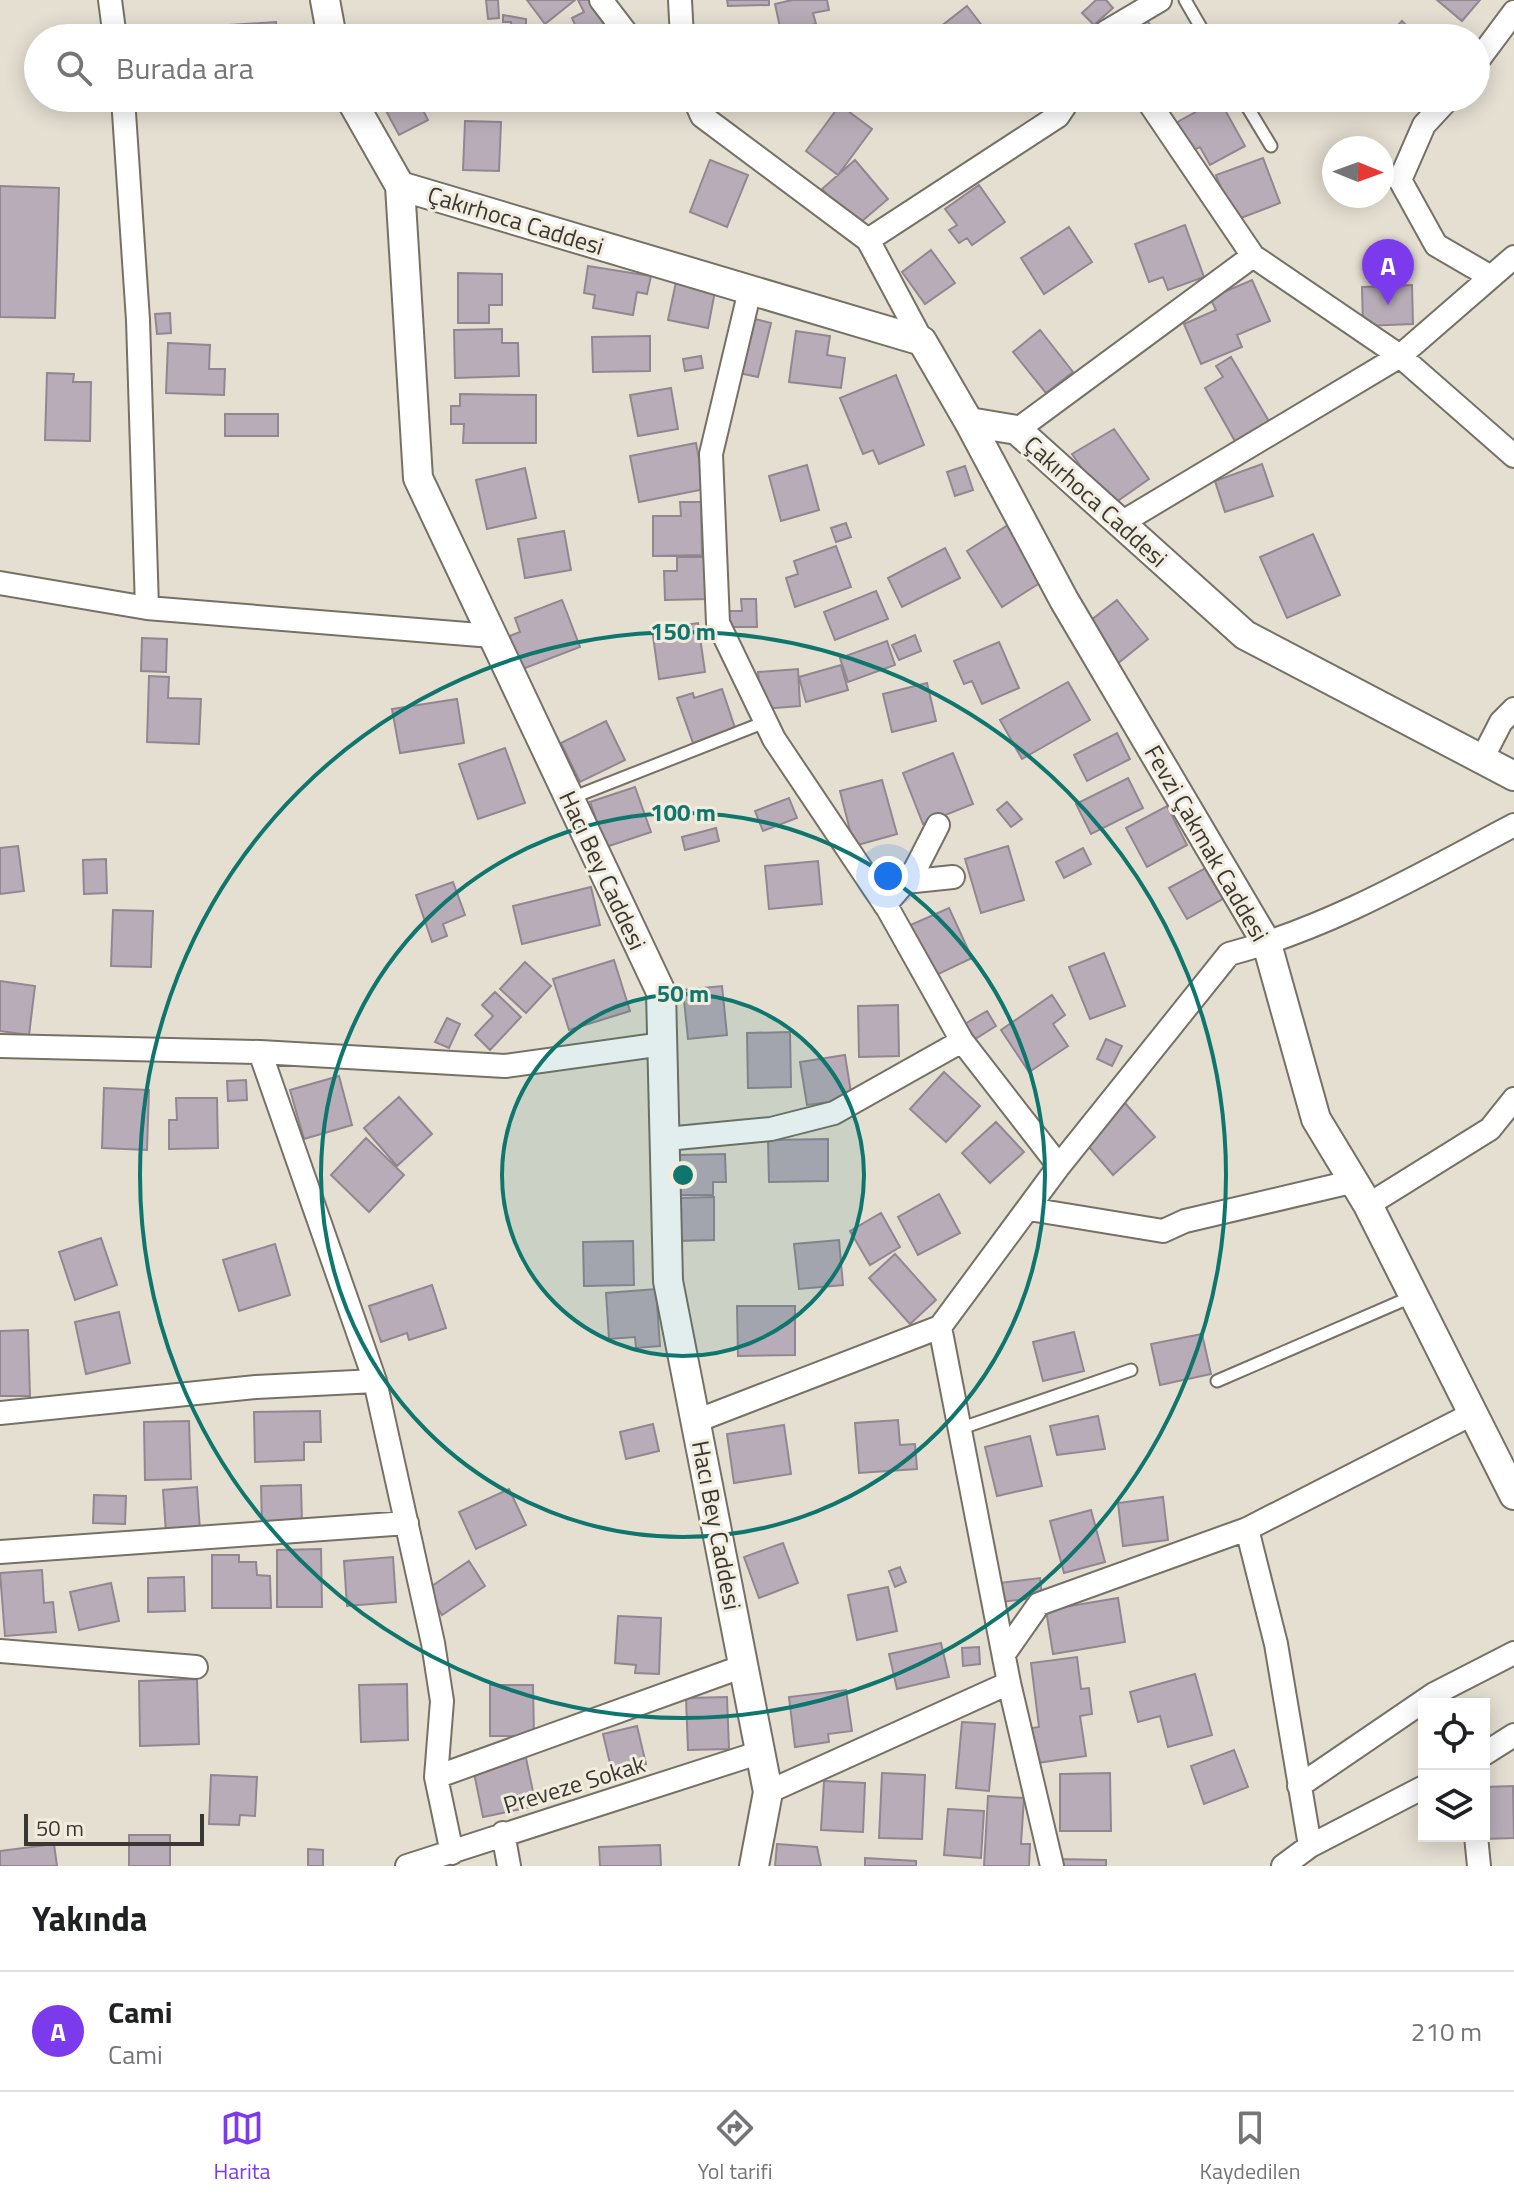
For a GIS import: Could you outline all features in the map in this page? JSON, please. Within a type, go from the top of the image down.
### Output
[{"type":"street","points":[[110,0],[113,24]]},
{"type":"street","points":[[325,0],[329,24]]},
{"type":"street","points":[[601,0],[619,24]]},
{"type":"street","points":[[680,0],[681,24]]},
{"type":"street","points":[[1120,24],[1160,0]]},
{"type":"street","points":[[1490,44],[1514,12]]},
{"type":"street","points":[[124,112],[138,320],[147,608]]},
{"type":"street","name":"Hacı Bey Caddesi","points":[[358,112],[400,186],[418,478],[661,992],[668,1281],[768,1792],[754,1866]]},
{"type":"street","points":[[700,112],[868,240],[969,422]]},
{"type":"street","points":[[868,240],[1061,112]]},
{"type":"street","points":[[1155,112],[1253,256],[1400,356],[1514,456]]},
{"type":"street","points":[[1436,112],[1424,125],[1400,180],[1436,245],[1491,277]]},
{"type":"street","name":"Çakırhoca Caddesi","points":[[400,186],[922,341]]},
{"type":"street","points":[[1017,430],[1253,256]]},
{"type":"street","points":[[1121,523],[1400,356],[1491,277],[1513,262]]},
{"type":"street","points":[[750,290],[711,454],[718,623],[765,722],[885,905],[962,1041],[1059,1166]]},
{"type":"street","name":"Çakırhoca Caddesi","points":[[969,422],[1017,430],[1245,635],[1483,757],[1514,776]]},
{"type":"street","name":"Fevzi Çakmak Caddesi","points":[[969,422],[1064,600],[1267,944],[1316,1119],[1351,1182],[1368,1205],[1514,1495]]},
{"type":"street","points":[[0,583],[147,608],[492,636]]},
{"type":"street","points":[[1483,757],[1501,722],[1514,709]]},
{"type":"street","points":[[885,905],[905,882],[938,825]]},
{"type":"street","points":[[696,1421],[940,1327],[1059,1166],[1229,954],[1267,944],[1348,913],[1514,825]]},
{"type":"street","points":[[905,882],[953,877]]},
{"type":"street","points":[[666,1139],[771,1129],[834,1113],[962,1041]]},
{"type":"street","points":[[0,1046],[260,1052],[505,1066],[663,1044]]},
{"type":"street","points":[[260,1052],[375,1381],[442,1701],[436,1777],[452,1853]]},
{"type":"street","points":[[1368,1205],[1490,1129],[1514,1099]]},
{"type":"street","points":[[1029,1209],[1163,1231],[1185,1221],[1351,1182]]},
{"type":"street","points":[[940,1327],[1009,1683],[1052,1866]]},
{"type":"street","points":[[0,1413],[256,1387],[375,1381]]},
{"type":"street","points":[[1004,1654],[1039,1604],[1247,1529],[1472,1414]]},
{"type":"street","points":[[0,1552],[407,1523]]},
{"type":"street","points":[[1247,1529],[1276,1644],[1310,1846]]},
{"type":"street","points":[[0,1651],[196,1667]]},
{"type":"street","points":[[1299,1786],[1434,1694],[1514,1653]]},
{"type":"street","points":[[436,1777],[744,1666]]},
{"type":"street","points":[[768,1792],[1009,1683]]},
{"type":"street","points":[[1490,1750],[1514,1735]]},
{"type":"street","name":"Preveze Sokak","points":[[407,1866],[758,1753]]},
{"type":"street","points":[[1283,1866],[1310,1846],[1418,1790]]},
{"type":"street","points":[[503,1833],[509,1866]]},
{"type":"street","points":[[1477,1842],[1479,1866]]},
{"type":"lane","points":[[1185,0],[1199,24]]},
{"type":"lane","points":[[1250,112],[1271,146]]},
{"type":"lane","points":[[569,799],[765,722]]},
{"type":"lane","points":[[1217,1381],[1413,1296]]},
{"type":"lane","points":[[959,1429],[1131,1370]]},
{"type":"building","points":[[486,0],[498,0],[499,18],[488,19]]},
{"type":"building","points":[[527,0],[575,0],[545,24]]},
{"type":"building","points":[[578,0],[592,0],[603,24],[575,24],[572,18],[584,12]]},
{"type":"building","points":[[727,0],[769,0],[769,5],[728,6]]},
{"type":"building","points":[[792,0],[827,0],[829,10],[813,13],[816,24],[779,24],[775,4]]},
{"type":"building","points":[[1096,0],[1106,0],[1113,8],[1095,24],[1082,13]]},
{"type":"building","points":[[1437,0],[1480,0],[1462,21]]},
{"type":"building","points":[[967,6],[981,24],[944,24]]},
{"type":"building","points":[[503,15],[526,19],[526,24],[503,22]]},
{"type":"building","points":[[387,112],[424,112],[428,120],[399,135]]},
{"type":"building","points":[[835,112],[849,112],[872,129],[838,175],[806,151]]},
{"type":"building","points":[[1196,112],[1226,112],[1245,146],[1210,165],[1200,147],[1189,152],[1174,124]]},
{"type":"building","points":[[465,121],[501,122],[499,171],[463,170]]},
{"type":"building","points":[[1263,158],[1280,203],[1233,221],[1216,175]]},
{"type":"building","points":[[710,160],[748,175],[727,227],[690,212]]},
{"type":"building","points":[[855,160],[888,199],[855,227],[822,189]]},
{"type":"building","points":[[979,185],[1005,222],[972,245],[967,238],[959,243],[949,230],[957,225],[945,209]]},
{"type":"building","points":[[0,186],[59,188],[55,318],[0,317]]},
{"type":"building","points":[[1185,225],[1204,277],[1168,290],[1163,277],[1149,282],[1135,244]]},
{"type":"building","points":[[1069,227],[1092,262],[1044,294],[1021,258]]},
{"type":"building","points":[[931,250],[955,283],[925,304],[902,272]]},
{"type":"building","points":[[588,266],[651,276],[647,294],[637,292],[633,315],[593,308],[595,295],[584,293]]},
{"type":"building","points":[[458,273],[502,274],[502,305],[489,305],[489,323],[458,323]]},
{"type":"building","points":[[677,277],[716,286],[708,328],[668,320]]},
{"type":"building","points":[[1252,280],[1270,321],[1237,335],[1242,347],[1201,364],[1184,324],[1216,310],[1210,298]]},
{"type":"building","points":[[1412,285],[1413,324],[1363,326],[1362,287]]},
{"type":"building","points":[[170,313],[171,333],[157,334],[155,314]]},
{"type":"building","points":[[747,317],[771,323],[758,377],[734,372]]},
{"type":"building","points":[[502,329],[502,343],[518,343],[519,376],[455,378],[454,330]]},
{"type":"building","points":[[1040,330],[1073,372],[1046,393],[1013,352]]},
{"type":"building","points":[[796,331],[830,336],[827,355],[845,358],[841,388],[789,382]]},
{"type":"building","points":[[650,336],[650,371],[593,372],[592,337]]},
{"type":"building","points":[[168,343],[210,345],[209,369],[225,369],[224,395],[166,393]]},
{"type":"building","points":[[701,356],[703,368],[685,371],[683,359]]},
{"type":"building","points":[[1231,357],[1270,423],[1236,443],[1205,388],[1223,377],[1216,366]]},
{"type":"building","points":[[47,373],[74,374],[73,382],[91,382],[90,441],[45,440]]},
{"type":"building","points":[[896,375],[924,445],[879,464],[873,450],[863,454],[840,398]]},
{"type":"building","points":[[671,388],[678,429],[638,436],[630,395]]},
{"type":"building","points":[[460,394],[536,395],[536,443],[463,443],[464,424],[451,424],[451,406],[460,406]]},
{"type":"building","points":[[225,414],[278,414],[278,436],[225,436]]},
{"type":"building","points":[[1114,429],[1149,479],[1109,507],[1072,454]]},
{"type":"building","points":[[696,443],[705,489],[639,502],[630,456]]},
{"type":"building","points":[[1262,464],[1273,496],[1225,512],[1215,481]]},
{"type":"building","points":[[807,465],[819,510],[781,521],[769,476]]},
{"type":"building","points":[[965,466],[973,490],[955,496],[947,472]]},
{"type":"building","points":[[525,468],[536,518],[487,529],[476,480]]},
{"type":"building","points":[[680,502],[701,502],[702,555],[653,556],[653,516],[681,516]]},
{"type":"building","points":[[846,523],[851,537],[836,542],[831,528]]},
{"type":"building","points":[[1008,525],[1043,581],[1002,607],[967,551]]},
{"type":"building","points":[[564,531],[571,570],[525,578],[518,539]]},
{"type":"building","points":[[1313,534],[1340,595],[1287,618],[1260,557]]},
{"type":"building","points":[[836,546],[851,587],[795,607],[786,578],[798,574],[794,561]]},
{"type":"building","points":[[945,548],[960,578],[902,607],[888,578]]},
{"type":"building","points":[[677,557],[709,557],[710,599],[665,600],[664,571],[677,571]]},
{"type":"building","points":[[876,591],[888,619],[835,640],[824,612]]},
{"type":"building","points":[[741,599],[756,599],[757,627],[728,627],[728,611],[742,611]]},
{"type":"building","points":[[562,600],[580,647],[520,670],[507,637],[520,632],[515,618]]},
{"type":"building","points":[[1117,600],[1148,639],[1117,664],[1086,624]]},
{"type":"building","points":[[698,623],[705,672],[659,679],[652,629]]},
{"type":"building","points":[[915,635],[921,651],[899,660],[892,645]]},
{"type":"building","points":[[142,638],[167,639],[166,672],[141,671]]},
{"type":"building","points":[[887,641],[895,665],[848,682],[840,658]]},
{"type":"building","points":[[999,642],[1019,688],[982,704],[972,681],[964,684],[954,661]]},
{"type":"building","points":[[841,665],[848,690],[806,702],[799,677]]},
{"type":"building","points":[[798,669],[800,706],[761,709],[758,672]]},
{"type":"building","points":[[149,676],[169,677],[168,698],[201,699],[199,744],[147,742]]},
{"type":"building","points":[[1068,682],[1090,720],[1022,759],[1000,720]]},
{"type":"building","points":[[927,683],[936,721],[892,732],[883,694]]},
{"type":"building","points":[[722,689],[735,728],[693,743],[677,698],[693,693],[694,698]]},
{"type":"building","points":[[457,699],[464,743],[400,753],[392,709]]},
{"type":"building","points":[[606,721],[625,760],[580,782],[561,743]]},
{"type":"building","points":[[1117,733],[1130,759],[1087,781],[1074,755]]},
{"type":"building","points":[[505,748],[525,803],[478,819],[459,764]]},
{"type":"building","points":[[953,753],[973,804],[923,824],[903,773]]},
{"type":"building","points":[[1128,778],[1143,808],[1091,834],[1076,804]]},
{"type":"building","points":[[882,780],[897,834],[854,846],[840,791]]},
{"type":"building","points":[[635,787],[651,832],[606,847],[590,802]]},
{"type":"building","points":[[789,798],[797,818],[763,831],[755,811]]},
{"type":"building","points":[[1007,802],[1022,819],[1011,827],[997,810]]},
{"type":"building","points":[[1167,806],[1187,845],[1147,867],[1126,828]]},
{"type":"building","points":[[716,828],[719,841],[685,850],[682,837]]},
{"type":"building","points":[[18,846],[24,891],[0,894],[0,848]]},
{"type":"building","points":[[1008,846],[1024,900],[981,913],[965,859]]},
{"type":"building","points":[[1083,848],[1091,864],[1064,878],[1056,862]]},
{"type":"building","points":[[106,859],[107,893],[84,894],[83,860]]},
{"type":"building","points":[[818,861],[822,904],[769,909],[765,866]]},
{"type":"building","points":[[1211,865],[1228,896],[1187,919],[1169,888]]},
{"type":"building","points":[[453,882],[465,915],[443,924],[447,936],[432,942],[416,895]]},
{"type":"building","points":[[591,887],[600,925],[522,944],[513,906]]},
{"type":"building","points":[[949,908],[972,958],[930,978],[906,927]]},
{"type":"building","points":[[113,910],[153,911],[151,967],[111,966]]},
{"type":"building","points":[[1104,953],[1125,1006],[1090,1019],[1069,967]]},
{"type":"building","points":[[614,960],[630,1011],[569,1030],[553,979]]},
{"type":"building","points":[[525,962],[551,986],[526,1013],[500,989]]},
{"type":"building","points":[[0,981],[35,986],[29,1035],[0,1031]]},
{"type":"building","points":[[722,986],[727,1035],[688,1039],[683,990]]},
{"type":"building","points":[[495,992],[521,1017],[490,1050],[475,1035],[493,1016],[482,1005]]},
{"type":"building","points":[[1052,995],[1065,1015],[1053,1024],[1068,1046],[1029,1072],[1001,1030]]},
{"type":"building","points":[[898,1005],[899,1056],[859,1057],[858,1006]]},
{"type":"building","points":[[987,1011],[996,1026],[972,1041],[963,1025]]},
{"type":"building","points":[[447,1018],[460,1024],[449,1048],[435,1042]]},
{"type":"building","points":[[790,1032],[791,1087],[748,1088],[747,1033]]},
{"type":"building","points":[[1106,1039],[1122,1046],[1112,1066],[1097,1059]]},
{"type":"building","points":[[845,1055],[852,1099],[807,1105],[800,1062]]},
{"type":"building","points":[[944,1072],[980,1106],[946,1142],[910,1109]]},
{"type":"building","points":[[339,1076],[352,1125],[304,1139],[290,1090]]},
{"type":"building","points":[[246,1080],[247,1100],[228,1101],[227,1081]]},
{"type":"building","points":[[104,1088],[149,1090],[147,1150],[102,1148]]},
{"type":"building","points":[[399,1097],[432,1134],[397,1166],[364,1128]]},
{"type":"building","points":[[176,1098],[217,1098],[218,1148],[169,1149],[169,1120],[177,1120]]},
{"type":"building","points":[[1125,1103],[1155,1137],[1113,1175],[1083,1140]]},
{"type":"building","points":[[996,1122],[1024,1152],[990,1183],[962,1153]]},
{"type":"building","points":[[366,1138],[404,1175],[369,1212],[331,1175]]},
{"type":"building","points":[[828,1139],[828,1181],[769,1182],[768,1140]]},
{"type":"building","points":[[725,1154],[726,1182],[713,1182],[713,1195],[680,1195],[680,1155]]},
{"type":"building","points":[[939,1194],[960,1233],[918,1255],[898,1217]]},
{"type":"building","points":[[714,1197],[714,1240],[676,1241],[675,1198]]},
{"type":"building","points":[[881,1213],[900,1247],[870,1265],[850,1231]]},
{"type":"building","points":[[101,1238],[117,1285],[75,1300],[59,1252]]},
{"type":"building","points":[[839,1240],[843,1285],[799,1289],[794,1244]]},
{"type":"building","points":[[633,1241],[634,1285],[584,1286],[583,1242]]},
{"type":"building","points":[[275,1244],[290,1295],[239,1311],[223,1260]]},
{"type":"building","points":[[895,1254],[936,1300],[910,1324],[869,1278]]},
{"type":"building","points":[[432,1285],[446,1328],[409,1340],[407,1333],[381,1342],[369,1306]]},
{"type":"building","points":[[656,1289],[660,1346],[636,1348],[635,1337],[609,1339],[606,1293]]},
{"type":"building","points":[[737,1306],[795,1306],[795,1355],[738,1356]]},
{"type":"building","points":[[119,1312],[130,1363],[86,1374],[75,1322]]},
{"type":"building","points":[[28,1330],[30,1396],[0,1396],[0,1331]]},
{"type":"building","points":[[1074,1332],[1084,1371],[1043,1381],[1033,1342]]},
{"type":"building","points":[[1202,1334],[1211,1374],[1160,1385],[1151,1344]]},
{"type":"building","points":[[320,1411],[321,1442],[304,1442],[304,1460],[255,1462],[254,1412]]},
{"type":"building","points":[[1098,1416],[1105,1449],[1057,1455],[1050,1426]]},
{"type":"building","points":[[898,1420],[900,1445],[915,1444],[917,1469],[859,1473],[855,1423]]},
{"type":"building","points":[[189,1421],[191,1479],[145,1480],[144,1422]]},
{"type":"building","points":[[653,1424],[659,1451],[626,1459],[620,1432]]},
{"type":"building","points":[[784,1425],[791,1474],[734,1483],[727,1434]]},
{"type":"building","points":[[1030,1436],[1042,1486],[997,1496],[985,1447]]},
{"type":"building","points":[[301,1485],[302,1524],[262,1525],[261,1486]]},
{"type":"building","points":[[197,1487],[200,1531],[166,1533],[163,1490]]},
{"type":"building","points":[[509,1489],[526,1525],[476,1549],[459,1512]]},
{"type":"building","points":[[94,1495],[126,1496],[125,1524],[93,1523]]},
{"type":"building","points":[[1163,1497],[1168,1540],[1123,1546],[1118,1503]]},
{"type":"building","points":[[1091,1510],[1105,1562],[1064,1573],[1050,1521]]},
{"type":"building","points":[[783,1543],[798,1583],[759,1598],[744,1557]]},
{"type":"building","points":[[321,1549],[322,1607],[277,1607],[277,1550]]},
{"type":"building","points":[[212,1555],[239,1555],[239,1562],[256,1562],[257,1575],[270,1576],[271,1608],[212,1608]]},
{"type":"building","points":[[393,1557],[396,1602],[347,1606],[344,1561]]},
{"type":"building","points":[[469,1561],[485,1586],[442,1615],[426,1590]]},
{"type":"building","points":[[900,1567],[906,1582],[895,1587],[889,1571]]},
{"type":"building","points":[[42,1570],[44,1603],[53,1602],[56,1632],[5,1636],[0,1573]]},
{"type":"building","points":[[184,1577],[185,1611],[148,1612],[148,1578]]},
{"type":"building","points":[[1040,1578],[1042,1597],[1001,1602],[999,1583]]},
{"type":"building","points":[[111,1583],[119,1621],[79,1630],[70,1592]]},
{"type":"building","points":[[888,1587],[897,1631],[857,1640],[848,1595]]},
{"type":"building","points":[[1118,1598],[1125,1642],[1053,1654],[1046,1610]]},
{"type":"building","points":[[618,1616],[661,1618],[659,1674],[635,1673],[636,1665],[615,1663]]},
{"type":"building","points":[[941,1643],[949,1677],[897,1689],[889,1654]]},
{"type":"building","points":[[979,1647],[980,1664],[963,1666],[962,1648]]},
{"type":"building","points":[[1077,1657],[1081,1689],[1089,1688],[1092,1714],[1080,1716],[1086,1756],[1030,1764],[1025,1729],[1039,1727],[1031,1663]]},
{"type":"building","points":[[1195,1674],[1212,1735],[1168,1747],[1160,1716],[1138,1722],[1130,1692]]},
{"type":"building","points":[[197,1679],[199,1744],[140,1746],[139,1681]]},
{"type":"building","points":[[407,1684],[408,1740],[361,1742],[359,1685]]},
{"type":"building","points":[[490,1685],[533,1685],[534,1736],[490,1736]]},
{"type":"building","points":[[846,1690],[852,1731],[828,1734],[829,1742],[795,1747],[789,1697]]},
{"type":"building","points":[[727,1697],[729,1749],[688,1750],[686,1698]]},
{"type":"building","points":[[962,1722],[995,1724],[989,1791],[956,1788]]},
{"type":"building","points":[[637,1726],[646,1764],[612,1772],[603,1734]]},
{"type":"building","points":[[1234,1750],[1248,1787],[1204,1804],[1191,1766]]},
{"type":"building","points":[[526,1758],[536,1806],[483,1817],[473,1768]]},
{"type":"building","points":[[882,1773],[925,1775],[922,1839],[879,1838]]},
{"type":"building","points":[[1110,1773],[1111,1831],[1060,1831],[1060,1774]]},
{"type":"building","points":[[211,1775],[257,1777],[255,1816],[240,1815],[239,1825],[209,1824]]},
{"type":"building","points":[[824,1781],[865,1783],[863,1832],[821,1830]]},
{"type":"building","points":[[1513,1786],[1514,1838],[1490,1839],[1490,1787]]},
{"type":"building","points":[[988,1796],[1024,1798],[1021,1844],[1030,1844],[1029,1866],[984,1866]]},
{"type":"building","points":[[948,1809],[984,1811],[981,1858],[944,1855]]},
{"type":"building","points":[[129,1835],[170,1835],[170,1866],[129,1866]]},
{"type":"building","points":[[54,1844],[57,1866],[0,1866],[0,1851]]},
{"type":"building","points":[[777,1844],[817,1847],[821,1866],[775,1866]]},
{"type":"building","points":[[660,1845],[661,1866],[600,1866],[599,1847]]},
{"type":"building","points":[[308,1849],[323,1850],[323,1866],[308,1866]]},
{"type":"building","points":[[865,1858],[916,1861],[916,1866],[865,1866]]},
{"type":"building","points":[[1057,1859],[1106,1860],[1106,1866],[1058,1866]]},
{"type":"place","name":"Cami","points":[[1388,305]]}]
